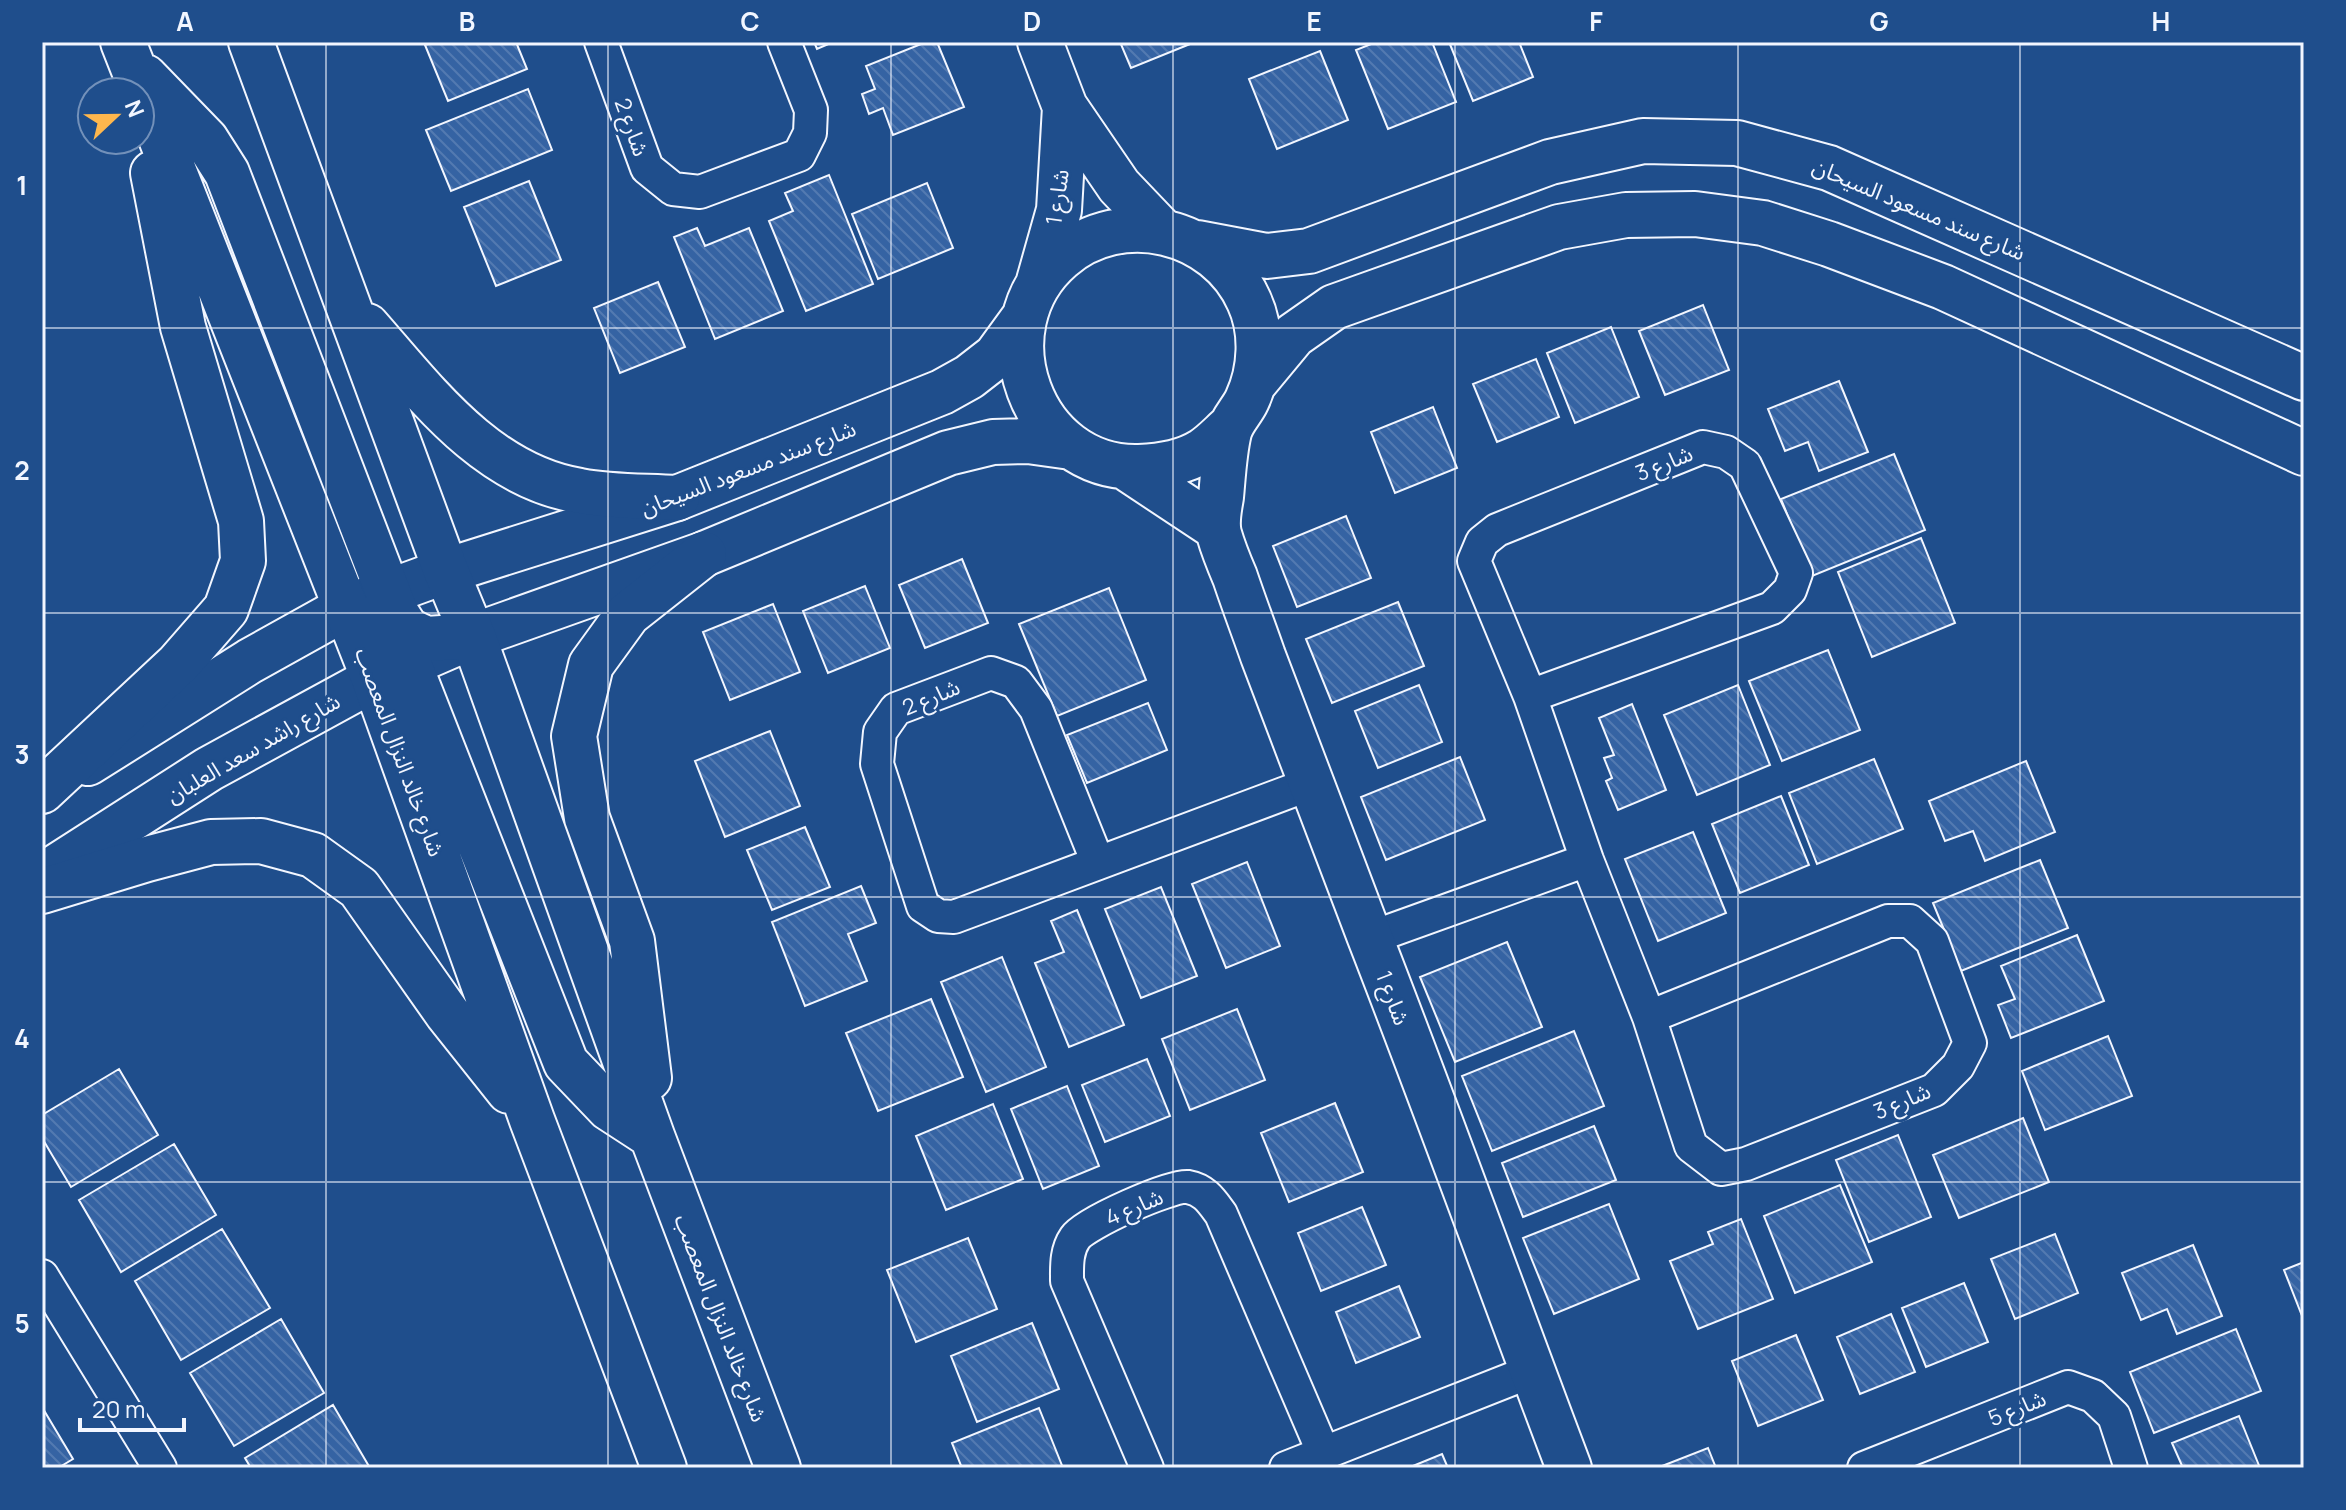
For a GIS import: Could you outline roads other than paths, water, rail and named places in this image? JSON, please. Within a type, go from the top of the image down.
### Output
[{"type":"main road","name":"شارع خالد النزال المعصب","points":[[251,42],[446,571],[473,636],[652,1136],[778,1468]]},
{"type":"main road","name":"شارع 1","points":[[1040,42],[1065,107],[1119,186],[1178,236]]},
{"type":"main road","name":"شارع خالد النزال المعصب","points":[[130,66],[347,607],[392,672],[532,1120],[664,1468]]},
{"type":"main road","points":[[130,66],[206,140],[227,173],[396,613],[407,630],[426,639],[473,636],[704,554],[948,453],[993,442],[1028,441],[1071,447]]},
{"type":"main road","name":"شارع 1","points":[[1030,303],[1059,210],[1065,107]]},
{"type":"main road","name":"شارع سند مسعود السيحان","points":[[1178,236],[1267,256],[1309,251],[1550,162],[1643,141],[1737,143],[1829,168],[2304,378]]},
{"type":"main road","points":[[42,791],[178,664],[226,609],[243,561],[241,521],[183,327],[149,156]]},
{"type":"main road","points":[[1255,382],[1259,342],[1250,302],[1227,267],[1178,236],[1125,229],[1090,239],[1060,258],[1030,303],[1020,355],[1027,390],[1045,422],[1071,447],[1097,460],[1125,467],[1164,466],[1201,452],[1230,427],[1255,382],[1294,335],[1334,307],[1559,227],[1626,215],[1695,214],[1763,223],[1943,287],[2304,453]]},
{"type":"main road","name":"شارع سند مسعود السيحان","points":[[446,571],[677,498],[942,392],[969,377],[996,356],[1030,303]]},
{"type":"main road","points":[[348,304],[432,400],[487,453],[540,480],[579,491],[677,498]]},
{"type":"main road","name":"شارع 1","points":[[1230,427],[1217,528],[1310,784],[1569,1468]]},
{"type":"main road","points":[[1125,467],[1217,528]]},
{"type":"main road","points":[[652,1136],[647,1049],[632,941],[587,818],[574,736],[591,665],[628,614],[704,554]]},
{"type":"main road","points":[[42,791],[250,661],[347,607],[446,571]]},
{"type":"main road","name":"شارع راشد سعد العلبان","points":[[42,876],[209,769],[392,672],[473,636]]},
{"type":"main road","points":[[392,672],[566,1063],[609,1108],[652,1136]]},
{"type":"main road","points":[[42,891],[211,842],[261,841],[313,855],[359,888],[447,1013],[532,1120]]},
{"type":"street","name":"شارع 2","points":[[601,42],[647,168],[673,189],[700,192],[799,155],[810,133],[811,110],[784,42]]},
{"type":"street","name":"شارع 3","points":[[1530,696],[1772,608],[1790,590],[1796,573],[1745,465],[1726,452],[1703,447],[1497,530],[1482,542],[1474,561],[1530,696],[1587,860],[1649,1017],[1691,1146],[1721,1169],[1746,1164],[1934,1090],[1958,1066],[1970,1043],[1932,941],[1910,921],[1888,921],[1649,1017]]},
{"type":"street","name":"شارع 2","points":[[1098,863],[1036,709],[1016,682],[991,673],[896,709],[880,732],[877,764],[923,906],[938,916],[954,917],[1310,784]]},
{"type":"street","points":[[1370,938],[1587,860]]},
{"type":"street","name":"شارع 4","points":[[1147,1468],[1067,1281],[1067,1256],[1075,1236],[1121,1208],[1185,1186],[1204,1192],[1221,1214],[1324,1454]]},
{"type":"street","points":[[42,1276],[160,1468]]},
{"type":"street","points":[[1286,1468],[1532,1371]]},
{"type":"street","name":"شارع 5","points":[[1864,1468],[2068,1387],[2093,1396],[2114,1416],[2131,1468]]}]
